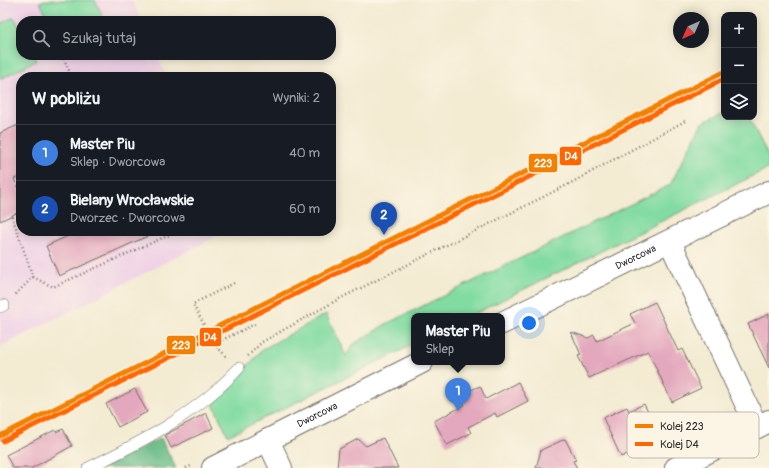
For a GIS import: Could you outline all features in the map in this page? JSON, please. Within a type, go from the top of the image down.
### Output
[{"type":"street","name":"Dworcowa","points":[[505,322],[670,242],[769,192]]},
{"type":"street","points":[[670,242],[765,423]]},
{"type":"street","name":"Dworcowa","points":[[213,468],[416,365]]},
{"type":"street","points":[[268,440],[280,468]]},
{"type":"street","points":[[676,468],[696,458]]},
{"type":"lane","points":[[88,468],[123,451],[199,405],[224,385],[239,368]]},
{"type":"path","points":[[64,60],[70,72]]},
{"type":"path","points":[[239,368],[262,342],[284,329],[404,265],[567,185],[685,121]]},
{"type":"path","points":[[12,216],[16,228]]},
{"type":"path","points":[[19,236],[33,277],[53,287],[167,236]]},
{"type":"path","points":[[2,306],[33,277]]},
{"type":"path","points":[[234,283],[193,304],[200,319],[214,344],[255,324]]},
{"type":"shaded area","points":[[0,0],[132,0],[139,16],[16,16],[16,60],[159,60],[165,72],[16,72],[16,236],[217,236],[0,347]]},
{"type":"green space","points":[[45,0],[95,0],[103,16],[47,16],[40,2]]},
{"type":"green space","points":[[14,17],[16,21],[16,60],[36,61],[0,79],[0,24]]},
{"type":"green space","points":[[721,114],[721,120],[750,120],[769,158],[769,168],[476,313],[411,313],[411,345],[228,436],[213,404],[263,349],[326,314],[346,356],[354,344],[386,324],[670,185],[702,123]]},
{"type":"green space","points":[[161,438],[176,468],[101,468]]},
{"type":"building","points":[[16,126],[16,178],[14,179],[16,183],[16,213],[0,221],[0,133]]},
{"type":"building","points":[[68,236],[148,236],[59,276],[46,246]]},
{"type":"building","points":[[655,302],[678,351],[682,349],[701,388],[672,402],[648,351],[589,378],[578,356],[581,355],[571,332],[588,338],[594,335],[597,341],[635,323],[630,314]]},
{"type":"building","points":[[769,314],[769,368],[748,324]]},
{"type":"building","points":[[518,382],[528,401],[497,417],[495,413],[468,427],[471,433],[447,445],[434,421],[465,405],[460,395],[480,386],[486,399]]},
{"type":"building","points":[[135,389],[147,412],[118,427],[106,404]]},
{"type":"building","points":[[644,404],[648,412],[627,412],[627,454],[621,457],[603,418],[627,407],[629,411]]},
{"type":"building","points":[[206,413],[213,428],[171,448],[165,435]]},
{"type":"building","points":[[63,429],[72,446],[32,468],[13,468],[6,455],[55,430],[56,432]]},
{"type":"building","points":[[383,438],[398,468],[337,468],[339,449],[358,439],[366,446]]},
{"type":"building","points":[[565,439],[576,460],[573,461],[577,468],[536,468],[541,450]]},
{"type":"rail line","name":"223","points":[[0,436],[721,74]]},
{"type":"rail line","name":"D4","points":[[3,441],[721,81]]},
{"type":"place","name":"Bielany Wrocławskie","points":[[384,235]]},
{"type":"place","name":"Master Piu","points":[[458,411]]}]
